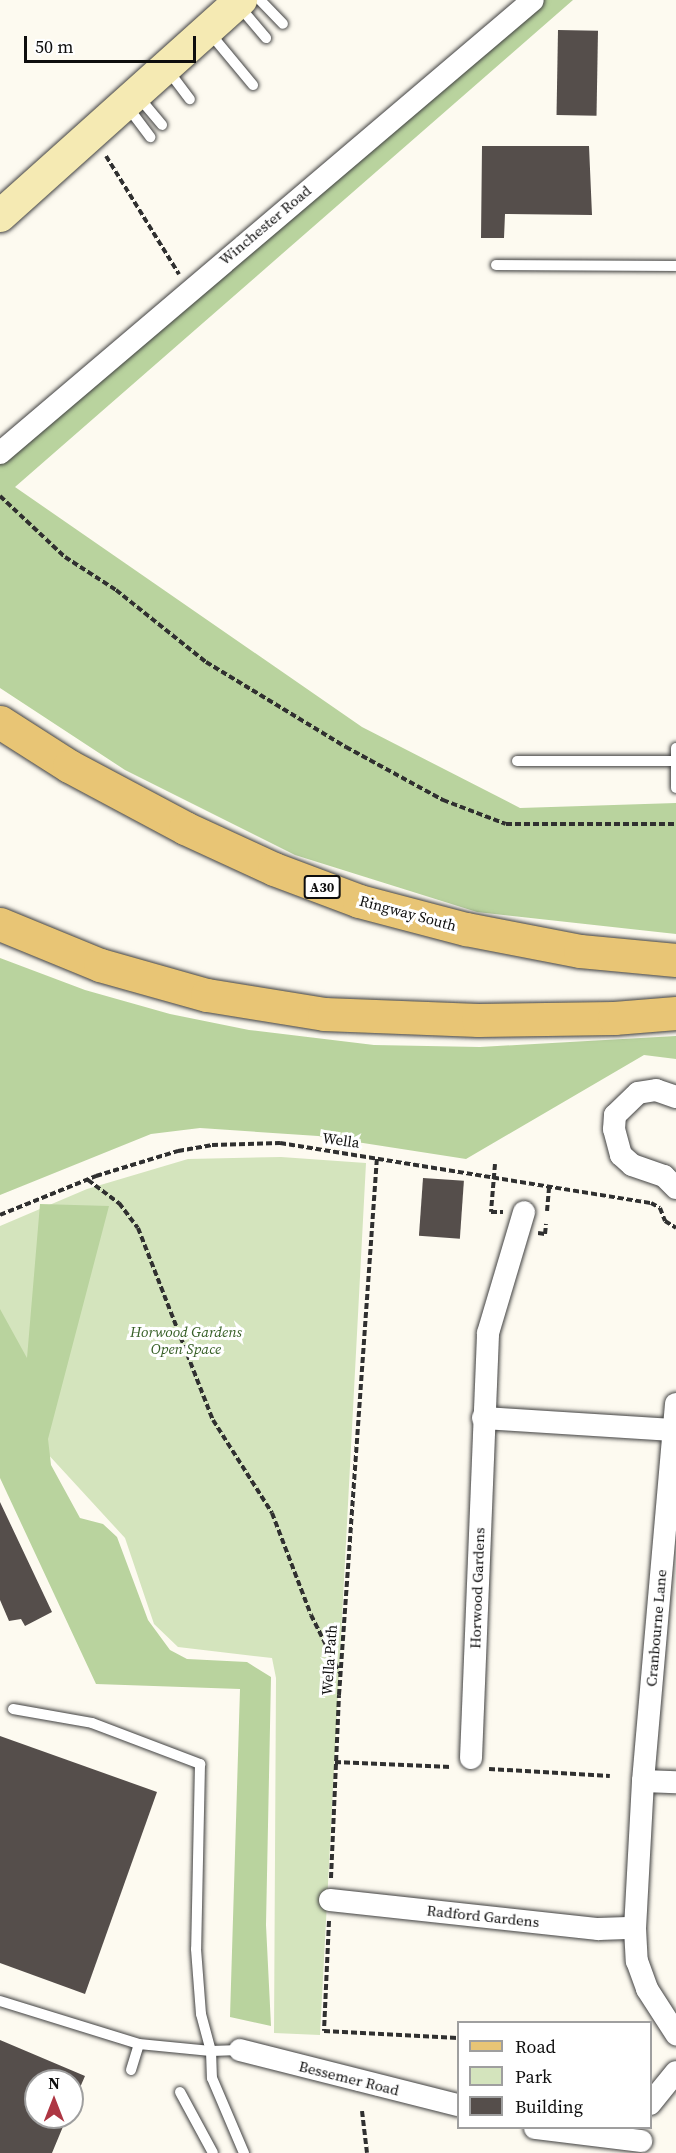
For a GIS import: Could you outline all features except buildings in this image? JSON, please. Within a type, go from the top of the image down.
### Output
[{"type":"main road","name":"Ringway South","points":[[0,722],[69,766],[185,828],[274,869],[359,901],[466,929],[569,949],[676,960]]},
{"type":"main road","points":[[0,924],[100,965],[175,986],[324,1014],[478,1020],[614,1018],[676,1013]]},
{"type":"street","name":"Winchester Road","points":[[0,453],[189,289],[533,0]]},
{"type":"street","points":[[0,216],[206,30],[246,1]]},
{"type":"street","points":[[676,1097],[656,1090],[638,1093],[615,1115],[614,1129],[621,1155],[632,1165],[664,1176],[676,1188]]},
{"type":"street","name":"Horwood Gardens","points":[[471,1758],[488,1333],[524,1212]]},
{"type":"street","name":"Cranbourne Lane","points":[[676,1404],[643,1781],[636,1928],[637,1961],[647,1989],[676,2034]]},
{"type":"street","points":[[483,1418],[674,1430]]},
{"type":"street","points":[[643,1781],[676,1782]]},
{"type":"street","name":"Radford Gardens","points":[[330,1900],[598,1929],[636,1928]]},
{"type":"street","name":"Bessemer Road","points":[[240,2050],[457,2104]]},
{"type":"street","points":[[652,2103],[676,2072]]},
{"type":"street","points":[[551,2129],[641,2140]]},
{"type":"lane","points":[[246,1],[283,24]]},
{"type":"lane","points":[[246,1],[266,38]]},
{"type":"lane","points":[[206,30],[253,85]]},
{"type":"lane","points":[[165,66],[190,99]]},
{"type":"lane","points":[[130,99],[162,125]]},
{"type":"lane","points":[[130,99],[150,137]]},
{"type":"lane","points":[[496,265],[676,266]]},
{"type":"lane","points":[[676,748],[676,788]]},
{"type":"lane","points":[[517,761],[675,761]]},
{"type":"lane","points":[[13,1709],[92,1723],[200,1764],[196,1949],[201,2014],[211,2051],[212,2078],[244,2153]]},
{"type":"lane","points":[[0,2001],[139,2044],[211,2051],[240,2050]]},
{"type":"lane","points":[[132,2070],[139,2044]]},
{"type":"lane","points":[[180,2092],[213,2153]]},
{"type":"path","points":[[102,150],[189,289]]},
{"type":"path","points":[[0,496],[65,557],[116,590],[206,662],[346,747],[443,800],[506,824],[676,824]]},
{"type":"path","name":"Wella","points":[[0,1215],[144,1160],[212,1145],[280,1143],[651,1203],[660,1208],[665,1221],[675,1228]]},
{"type":"path","name":"Wella Path","points":[[377,1157],[340,1673],[324,2031],[457,2038]]},
{"type":"path","points":[[490,1212],[495,1164]]},
{"type":"path","points":[[88,1180],[119,1203],[138,1228],[213,1420],[269,1507],[310,1615],[329,1659],[340,1673]]},
{"type":"path","points":[[362,2111],[367,2153]]},
{"type":"green space","points":[[542,0],[573,0],[15,487],[362,727],[520,808],[676,803],[676,934],[477,912],[295,855],[125,770],[0,688],[0,454]]},
{"type":"green space","points":[[0,958],[85,990],[170,1014],[249,1030],[374,1045],[480,1047],[676,1036],[676,1059],[644,1055],[466,1159],[318,1136],[200,1128],[151,1134],[0,1195]]},
{"type":"green space","name":"Horwood Gardens Open Space","points":[[281,1157],[366,1163],[320,2035],[274,2033],[276,1678],[272,1658],[178,1647],[154,1624],[125,1538],[45,1451],[0,1336],[0,1226],[87,1189],[188,1159]]},
{"type":"green space","points":[[40,1204],[109,1206],[48,1439],[51,1465],[80,1518],[103,1524],[117,1537],[148,1620],[170,1650],[187,1659],[247,1662],[271,1677],[266,1925],[271,2026],[230,2017],[240,1689],[96,1684],[0,1478],[0,1309],[27,1358]]}]
